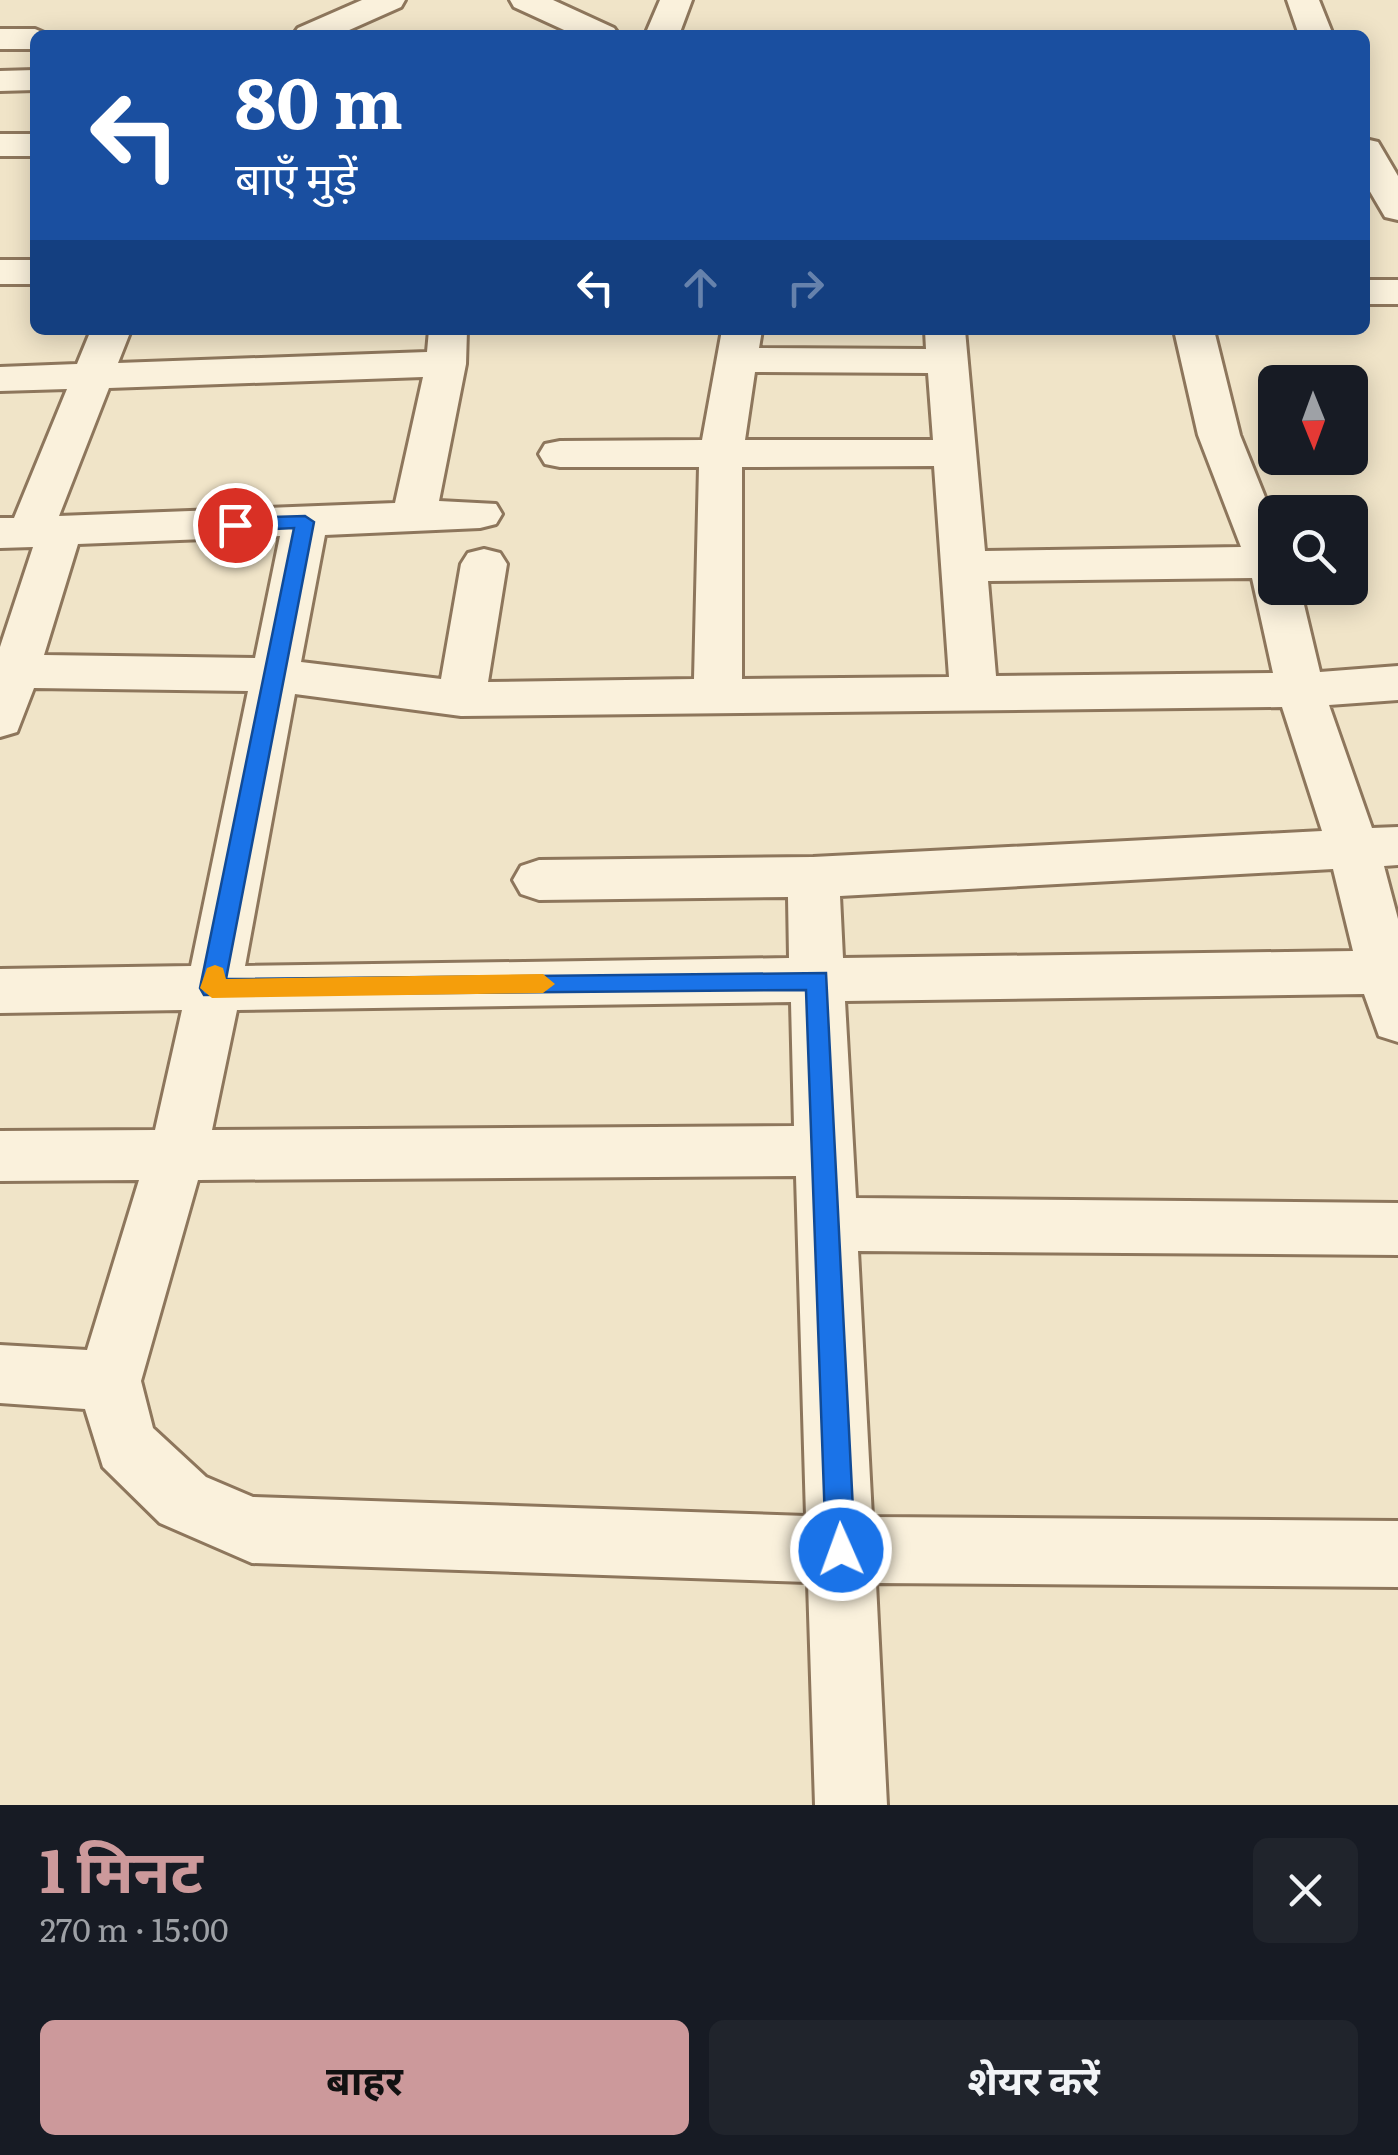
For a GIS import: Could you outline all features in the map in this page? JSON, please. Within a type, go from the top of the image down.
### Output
[{"type":"street","points":[[316,30],[343,8],[390,0]]},
{"type":"street","points":[[526,0],[591,30]]},
{"type":"street","points":[[664,30],[676,0]]},
{"type":"street","points":[[1303,0],[1314,30]]},
{"type":"street","points":[[0,39],[30,39]]},
{"type":"street","points":[[0,81],[30,80]]},
{"type":"street","points":[[0,144],[30,145]]},
{"type":"street","points":[[1370,159],[1398,209]]},
{"type":"street","points":[[0,272],[30,272]]},
{"type":"street","points":[[1370,292],[1398,292]]},
{"type":"street","points":[[0,720],[16,671],[30,533],[109,335]]},
{"type":"street","points":[[1195,335],[1219,434],[1258,538]]},
{"type":"street","points":[[718,696],[721,454],[739,345],[946,346],[974,693]]},
{"type":"street","points":[[0,379],[92,376],[447,347],[414,516]]},
{"type":"street","points":[[560,454],[955,453]]},
{"type":"street","points":[[30,533],[480,514]]},
{"type":"street","points":[[305,522],[191,1104],[109,1381],[126,1444],[183,1500],[252,1530],[841,1550],[1398,1554]]},
{"type":"street","points":[[462,699],[484,564]]},
{"type":"street","points":[[964,566],[1258,575]]},
{"type":"street","points":[[0,990],[818,980],[1391,996],[1376,847],[1300,690],[1281,605]]},
{"type":"street","points":[[16,671],[275,675],[462,699],[1300,690],[1398,684]]},
{"type":"street","points":[[539,880],[813,877],[1376,847]]},
{"type":"street","points":[[813,877],[851,1805]]},
{"type":"street","points":[[0,1156],[824,1151]]},
{"type":"street","points":[[828,1224],[1398,1229]]},
{"type":"street","points":[[0,1374],[109,1381]]},
{"type":"slow traffic","points":[[215,975],[212,988],[543,984]]},
{"type":"route","points":[[235,525],[305,522],[212,988],[818,980],[841,1550]]}]
